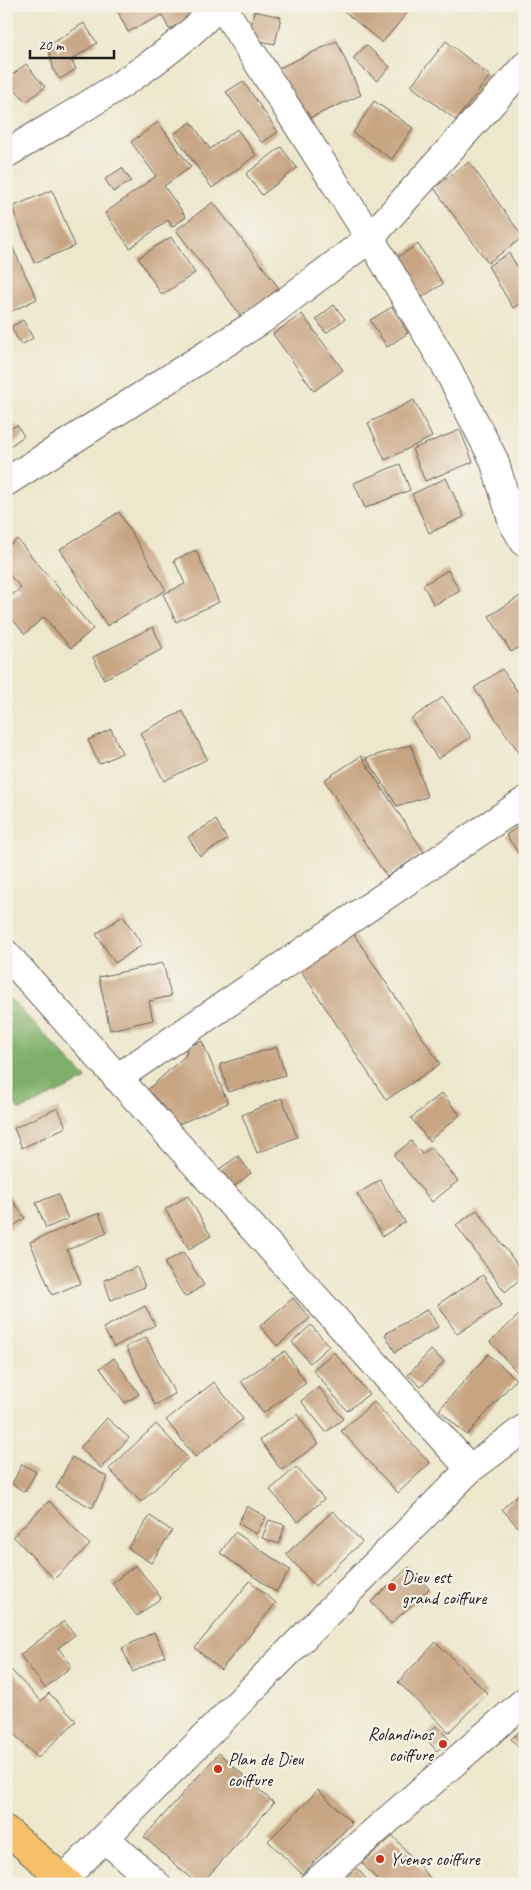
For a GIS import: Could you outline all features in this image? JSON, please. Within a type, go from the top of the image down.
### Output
[{"type":"main road","points":[[6,1830],[66,1882]]},
{"type":"street","points":[[6,154],[156,60],[194,32],[220,6],[370,238],[446,366],[494,460],[513,523],[525,543]]},
{"type":"street","points":[[6,482],[260,321],[370,238],[525,66]]},
{"type":"street","points":[[117,1078],[525,801]]},
{"type":"street","points":[[6,954],[470,1469]]},
{"type":"street","points":[[66,1882],[105,1838],[470,1469],[525,1428]]},
{"type":"street","points":[[314,1884],[525,1701]]},
{"type":"street","points":[[105,1838],[156,1884]]},
{"type":"green space","points":[[6,994],[87,1079],[20,1110],[6,1097]]},
{"type":"building","points":[[115,6],[185,6],[190,18],[169,29],[162,15],[128,32]]},
{"type":"building","points":[[338,6],[413,6],[382,43]]},
{"type":"building","points":[[254,11],[281,17],[275,44],[249,39]]},
{"type":"building","points":[[84,23],[97,43],[71,60],[76,69],[60,79],[54,71],[48,46]]},
{"type":"building","points":[[337,41],[361,95],[303,121],[279,68]]},
{"type":"building","points":[[446,41],[490,76],[456,120],[411,86]]},
{"type":"building","points":[[366,45],[390,67],[377,81],[353,59]]},
{"type":"building","points":[[26,64],[45,87],[26,102],[7,79]]},
{"type":"building","points":[[243,81],[278,132],[262,143],[226,92]]},
{"type":"building","points":[[374,101],[413,128],[392,159],[353,133]]},
{"type":"building","points":[[158,122],[191,167],[164,186],[186,217],[172,227],[168,220],[130,248],[105,213],[156,176],[131,142]]},
{"type":"building","points":[[191,122],[210,149],[237,129],[256,155],[212,188],[174,134]]},
{"type":"building","points":[[281,147],[297,168],[262,195],[246,174]]},
{"type":"building","points":[[469,162],[523,237],[488,263],[434,188]]},
{"type":"building","points":[[122,168],[131,181],[113,192],[105,179]]},
{"type":"building","points":[[52,190],[75,246],[34,263],[12,207]]},
{"type":"building","points":[[213,202],[279,288],[242,317],[176,230]]},
{"type":"building","points":[[6,234],[37,299],[6,314]]},
{"type":"building","points":[[171,237],[195,273],[162,295],[138,258]]},
{"type":"building","points":[[418,244],[443,284],[417,300],[392,261]]},
{"type":"building","points":[[509,253],[525,279],[525,300],[513,308],[488,266]]},
{"type":"building","points":[[334,305],[345,319],[326,333],[316,319]]},
{"type":"building","points":[[392,307],[408,333],[387,347],[370,320]]},
{"type":"building","points":[[302,314],[343,370],[314,391],[273,334]]},
{"type":"building","points":[[23,320],[33,338],[21,345],[11,327]]},
{"type":"building","points":[[414,400],[432,437],[385,460],[368,423]]},
{"type":"building","points":[[17,425],[24,436],[9,447],[6,444],[6,431]]},
{"type":"building","points":[[460,430],[473,462],[425,481],[412,449]]},
{"type":"building","points":[[400,464],[410,490],[365,508],[354,483]]},
{"type":"building","points":[[446,478],[464,517],[429,533],[412,494]]},
{"type":"building","points":[[119,512],[166,590],[107,626],[60,549]]},
{"type":"building","points":[[17,539],[93,629],[71,648],[44,617],[25,634],[6,612],[6,600],[21,588],[6,571],[6,548]]},
{"type":"building","points":[[196,550],[219,602],[176,622],[163,594],[185,584],[174,560]]},
{"type":"building","points":[[448,570],[460,591],[434,605],[423,585]]},
{"type":"building","points":[[525,593],[525,644],[511,652],[489,616]]},
{"type":"building","points":[[153,627],[163,649],[104,679],[93,657]]},
{"type":"building","points":[[502,669],[525,702],[525,761],[474,688]]},
{"type":"building","points":[[443,697],[471,737],[438,759],[411,719]]},
{"type":"building","points":[[183,711],[207,759],[164,781],[140,733]]},
{"type":"building","points":[[111,729],[122,753],[99,764],[88,740]]},
{"type":"building","points":[[411,745],[427,797],[397,806],[366,758]]},
{"type":"building","points":[[361,756],[424,852],[387,877],[324,780]]},
{"type":"building","points":[[216,820],[227,840],[200,856],[188,837]]},
{"type":"building","points":[[525,822],[525,863],[506,835]]},
{"type":"building","points":[[123,916],[142,945],[115,963],[96,934]]},
{"type":"building","points":[[353,933],[440,1064],[386,1100],[300,969]]},
{"type":"building","points":[[163,963],[171,996],[149,1001],[153,1020],[110,1030],[99,977]]},
{"type":"building","points":[[202,1041],[228,1103],[174,1126],[144,1093],[186,1055],[187,1047]]},
{"type":"building","points":[[277,1047],[285,1075],[228,1092],[220,1064]]},
{"type":"building","points":[[442,1093],[460,1115],[429,1141],[411,1118]]},
{"type":"building","points":[[282,1098],[297,1137],[257,1153],[242,1115]]},
{"type":"building","points":[[58,1108],[66,1127],[22,1148],[14,1128]]},
{"type":"building","points":[[411,1141],[422,1154],[431,1147],[458,1181],[432,1202],[394,1155]]},
{"type":"building","points":[[238,1156],[251,1173],[232,1188],[218,1170]]},
{"type":"building","points":[[380,1180],[405,1222],[383,1236],[357,1194]]},
{"type":"building","points":[[6,1191],[25,1218],[6,1231]]},
{"type":"building","points":[[58,1194],[68,1219],[46,1228],[36,1203]]},
{"type":"building","points":[[188,1196],[211,1236],[189,1249],[165,1209]]},
{"type":"building","points":[[477,1210],[525,1275],[505,1292],[456,1225]]},
{"type":"building","points":[[99,1213],[107,1233],[67,1250],[81,1283],[52,1295],[30,1242]]},
{"type":"building","points":[[183,1252],[204,1285],[185,1297],[164,1263]]},
{"type":"building","points":[[137,1267],[145,1287],[111,1300],[104,1280]]},
{"type":"building","points":[[483,1275],[502,1305],[457,1334],[438,1304]]},
{"type":"building","points":[[293,1298],[310,1318],[277,1346],[260,1326]]},
{"type":"building","points":[[145,1306],[155,1325],[114,1347],[103,1328]]},
{"type":"building","points":[[428,1309],[438,1327],[395,1352],[385,1334]]},
{"type":"building","points":[[521,1313],[525,1317],[525,1367],[518,1373],[490,1342]]},
{"type":"building","points":[[311,1325],[329,1346],[310,1363],[292,1342]]},
{"type":"building","points":[[146,1337],[175,1394],[155,1405],[126,1347]]},
{"type":"building","points":[[431,1350],[444,1362],[421,1387],[408,1375]]},
{"type":"building","points":[[285,1351],[306,1383],[263,1413],[241,1381]]},
{"type":"building","points":[[334,1352],[369,1394],[347,1411],[313,1370]]},
{"type":"building","points":[[488,1354],[516,1379],[467,1435],[439,1410]]},
{"type":"building","points":[[114,1358],[139,1394],[125,1403],[100,1368]]},
{"type":"building","points":[[214,1382],[243,1419],[195,1457],[166,1420]]},
{"type":"building","points":[[319,1387],[343,1419],[326,1432],[301,1401]]},
{"type":"building","points":[[374,1402],[430,1463],[398,1493],[341,1431]]},
{"type":"building","points":[[297,1414],[318,1444],[281,1470],[260,1440]]},
{"type":"building","points":[[107,1418],[129,1438],[101,1468],[80,1448]]},
{"type":"building","points":[[156,1424],[188,1458],[141,1502],[109,1469]]},
{"type":"building","points":[[72,1457],[108,1477],[92,1508],[56,1488]]},
{"type":"building","points":[[22,1464],[36,1472],[25,1492],[12,1484]]},
{"type":"building","points":[[296,1467],[324,1499],[298,1522],[270,1490]]},
{"type":"building","points":[[525,1488],[525,1535],[502,1509]]},
{"type":"building","points":[[49,1501],[90,1545],[54,1579],[13,1536]]},
{"type":"building","points":[[247,1506],[266,1517],[256,1534],[238,1523]]},
{"type":"building","points":[[333,1511],[362,1542],[315,1586],[286,1554]]},
{"type":"building","points":[[150,1516],[172,1531],[151,1563],[128,1548]]},
{"type":"building","points":[[269,1520],[285,1525],[279,1544],[262,1538]]},
{"type":"building","points":[[235,1532],[290,1570],[276,1592],[220,1553]]},
{"type":"building","points":[[136,1565],[161,1598],[137,1616],[112,1583]]},
{"type":"building","points":[[409,1567],[429,1589],[391,1624],[371,1602]]},
{"type":"building","points":[[250,1581],[276,1603],[221,1670],[195,1648]]},
{"type":"building","points":[[64,1621],[75,1635],[58,1648],[72,1666],[45,1688],[20,1655]]},
{"type":"building","points":[[154,1632],[165,1656],[133,1672],[122,1648]]},
{"type":"building","points":[[436,1642],[487,1693],[449,1732],[398,1682]]},
{"type":"building","points":[[6,1665],[41,1701],[49,1693],[76,1721],[38,1758],[6,1726]]},
{"type":"building","points":[[436,1726],[449,1739],[437,1751],[424,1737]]},
{"type":"building","points":[[525,1727],[525,1755],[511,1739]]},
{"type":"building","points":[[219,1753],[274,1803],[201,1884],[197,1884],[144,1837]]},
{"type":"building","points":[[318,1790],[352,1823],[302,1874],[268,1841]]},
{"type":"building","points":[[393,1836],[435,1884],[381,1884],[362,1863]]},
{"type":"building","points":[[357,1868],[370,1884],[339,1884]]},
{"type":"place","name":"Dieu est grand coiffure","points":[[392,1587]]},
{"type":"place","name":"Rolandinos coiffure","points":[[443,1744]]},
{"type":"place","name":"Plan de Dieu coiffure","points":[[218,1769]]},
{"type":"place","name":"Yvenos coiffure","points":[[380,1859]]}]
